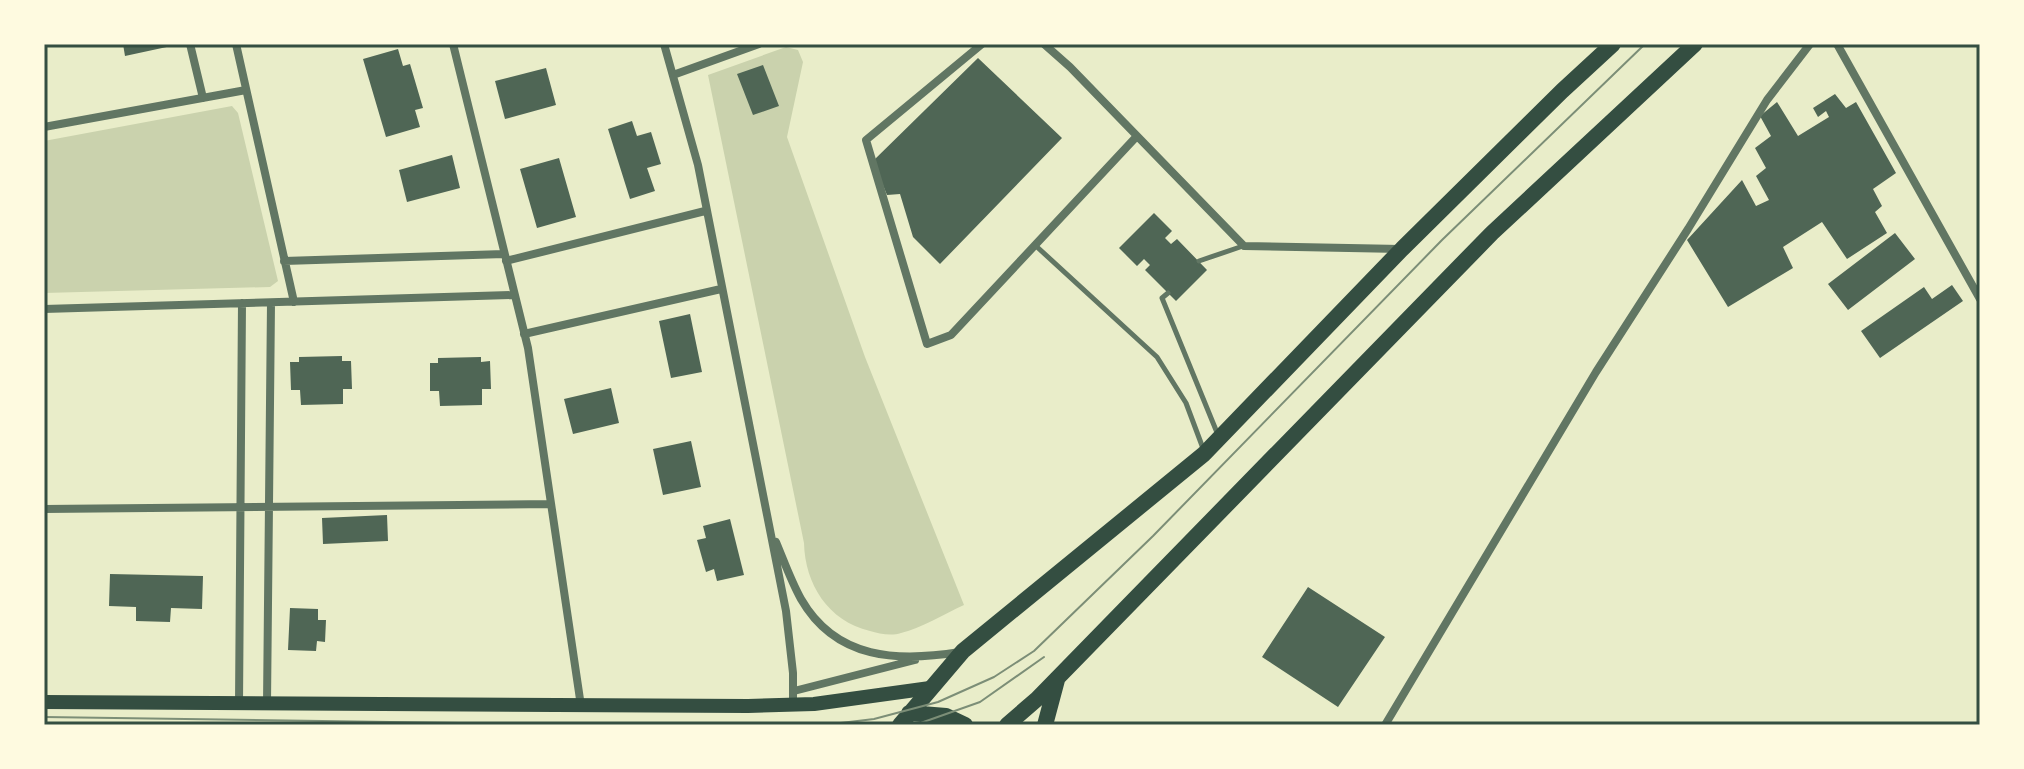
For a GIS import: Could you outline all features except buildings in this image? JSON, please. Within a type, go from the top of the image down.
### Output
[{"type":"highway","points":[[904,719],[963,651],[1204,454],[1402,249],[1613,44]]},
{"type":"highway","points":[[1007,725],[1058,677],[1492,233],[1695,44]]},
{"type":"highway","points":[[1045,725],[1058,677]]},
{"type":"highway","points":[[904,719],[946,716],[965,725]]},
{"type":"main road","points":[[44,702],[581,706],[793,698],[852,700],[930,688]]},
{"type":"street","points":[[190,44],[203,98]]},
{"type":"street","points":[[236,44],[294,302]]},
{"type":"street","points":[[453,44],[524,334],[581,706]]},
{"type":"street","points":[[664,44],[698,165],[786,611],[793,698],[924,658],[963,651]]},
{"type":"street","points":[[673,75],[759,44]]},
{"type":"street","points":[[982,44],[866,140],[927,344],[951,335],[1137,136]]},
{"type":"street","points":[[1044,44],[1244,246],[1402,249]]},
{"type":"street","points":[[1385,725],[1596,372],[1767,100],[1810,44]]},
{"type":"street","points":[[1837,44],[1980,299]]},
{"type":"street","points":[[44,127],[246,90]]},
{"type":"street","points":[[284,261],[505,257],[705,211]]},
{"type":"street","points":[[524,334],[721,289]]},
{"type":"street","points":[[44,309],[514,295]]},
{"type":"street","points":[[239,704],[242,303]]},
{"type":"street","points":[[267,704],[271,303]]},
{"type":"street","points":[[44,509],[551,504]]},
{"type":"street","points":[[769,527],[800,597],[822,625],[851,646],[872,655],[924,658]]},
{"type":"lane","points":[[1035,245],[1157,357],[1186,403],[1204,454]]},
{"type":"lane","points":[[1199,261],[1244,246]]},
{"type":"lane","points":[[1168,293],[1162,298],[1219,439]]},
{"type":"green space","points":[[786,47],[798,50],[803,62],[787,137],[865,357],[964,605],[897,634],[874,632],[842,619],[822,599],[809,573],[708,75]]},
{"type":"green space","points":[[232,106],[238,113],[278,281],[270,287],[44,293],[44,141]]},
{"type":"tram line","points":[[824,725],[874,719],[938,702],[994,677],[1034,651],[1153,536],[1442,240],[1645,44]]},
{"type":"tram line","points":[[915,725],[980,702],[1044,657]]},
{"type":"tram line","points":[[44,717],[587,725]]}]
